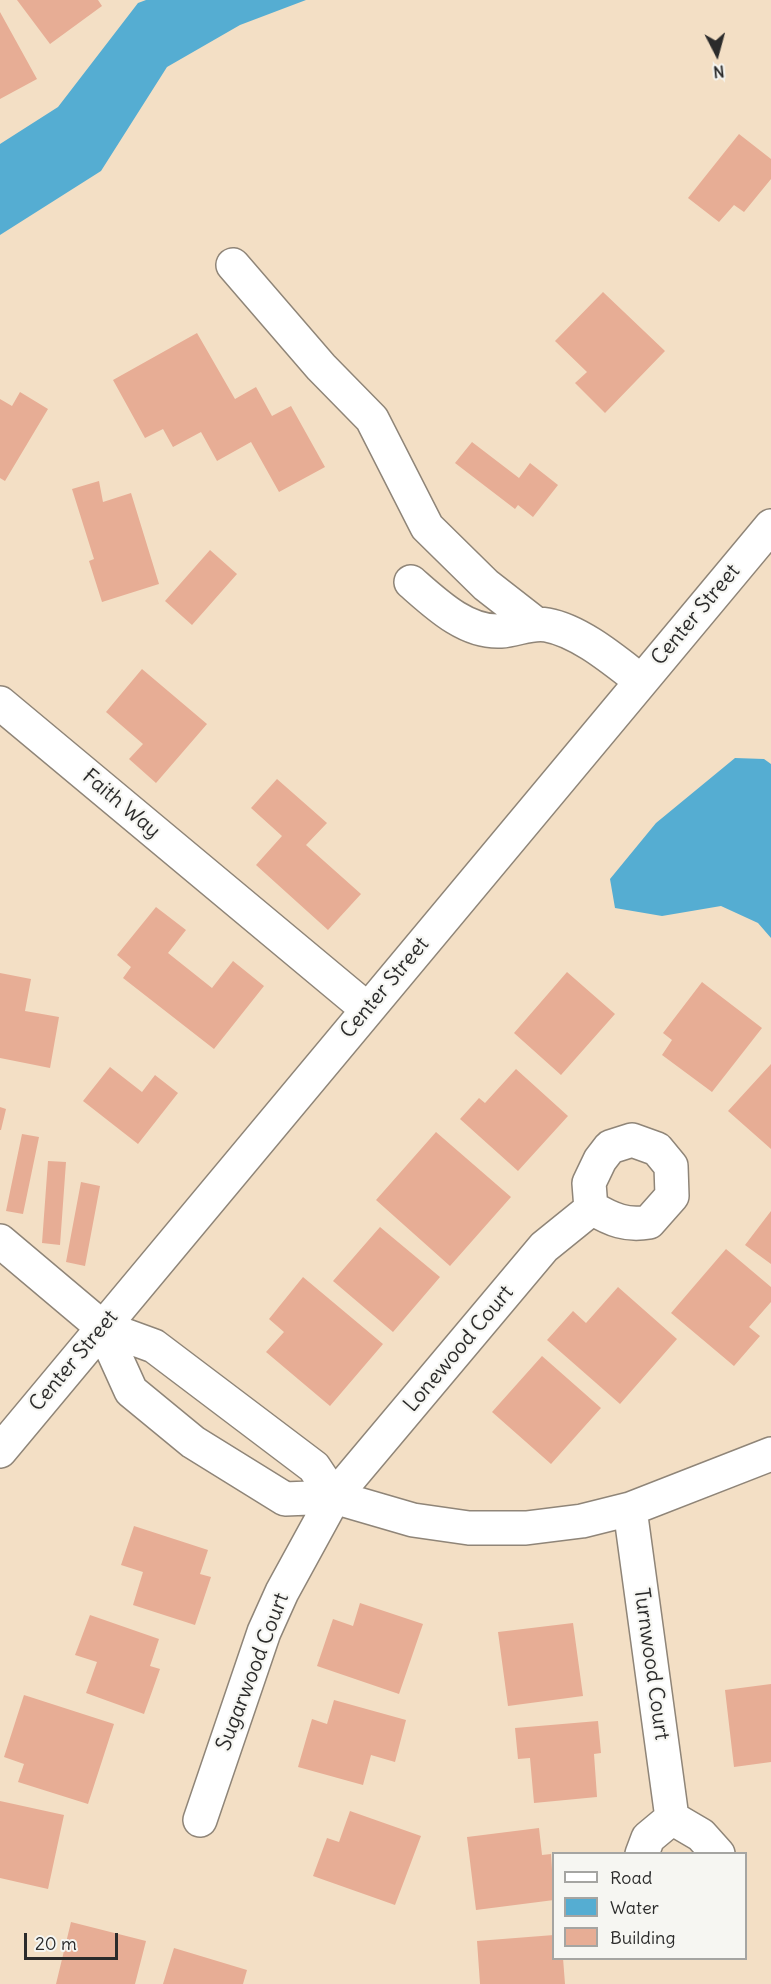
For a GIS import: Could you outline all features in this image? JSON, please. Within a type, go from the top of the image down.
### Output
[{"type":"street","points":[[233,265],[321,367],[372,419],[427,527],[486,585],[536,624]]},
{"type":"street","name":"Center Street","points":[[2,1444],[771,525]]},
{"type":"street","points":[[411,582],[444,611],[485,630],[503,631],[536,624],[549,625],[592,644],[641,681]]},
{"type":"street","name":"Faith Way","points":[[0,703],[367,1009]]},
{"type":"street","name":"Lonewood Court","points":[[334,1497],[544,1247],[591,1209]]},
{"type":"street","points":[[0,1241],[102,1327],[154,1346],[314,1467],[334,1497]]},
{"type":"street","points":[[102,1327],[131,1391],[193,1442],[285,1499],[334,1497],[413,1520],[469,1528],[526,1528],[582,1521],[630,1509],[771,1454]]},
{"type":"street","name":"Sugarwood Court","points":[[200,1820],[264,1632],[282,1592],[334,1497]]},
{"type":"street","name":"Turnwood Court","points":[[630,1509],[672,1818]]},
{"type":"street","points":[[643,1852],[648,1838],[672,1818],[701,1835],[716,1852]]},
{"type":"water","points":[[146,0],[306,0],[240,25],[167,67],[101,171],[0,235],[0,144],[58,107],[138,3]]},
{"type":"water","points":[[735,758],[764,759],[771,764],[771,938],[758,923],[721,906],[662,916],[615,908],[610,879],[656,823]]},
{"type":"building","points":[[17,0],[98,0],[102,6],[50,44]]},
{"type":"building","points":[[0,12],[37,79],[0,99]]},
{"type":"building","points":[[739,134],[771,159],[771,179],[744,212],[734,205],[719,222],[688,198]]},
{"type":"building","points":[[603,292],[665,351],[605,413],[575,383],[587,372],[555,341]]},
{"type":"building","points":[[197,333],[235,399],[256,387],[272,416],[291,406],[325,467],[279,492],[251,442],[217,461],[201,432],[173,447],[163,429],[145,438],[113,380]]},
{"type":"building","points":[[20,392],[48,409],[5,481],[0,478],[0,399],[12,406]]},
{"type":"building","points":[[472,442],[519,478],[530,463],[558,485],[533,517],[518,505],[515,509],[455,463]]},
{"type":"building","points":[[99,481],[103,502],[131,493],[159,584],[102,602],[89,561],[94,559],[72,489]]},
{"type":"building","points":[[210,550],[237,574],[192,625],[165,601]]},
{"type":"building","points":[[142,669],[207,724],[156,783],[129,759],[143,744],[106,712]]},
{"type":"building","points":[[277,779],[327,823],[306,845],[361,894],[328,930],[256,865],[282,836],[251,808]]},
{"type":"building","points":[[156,907],[186,930],[168,953],[212,988],[233,961],[264,986],[214,1049],[123,978],[131,967],[117,955]]},
{"type":"building","points":[[567,972],[615,1014],[561,1075],[514,1033]]},
{"type":"building","points":[[0,973],[31,979],[25,1011],[59,1017],[50,1068],[0,1058]]},
{"type":"building","points":[[702,982],[762,1028],[712,1092],[662,1055],[672,1040],[663,1033]]},
{"type":"building","points":[[771,1064],[771,1149],[728,1111]]},
{"type":"building","points":[[110,1067],[142,1092],[155,1075],[178,1093],[138,1144],[83,1101]]},
{"type":"building","points":[[516,1069],[568,1116],[518,1171],[460,1119],[479,1098],[485,1103]]},
{"type":"building","points":[[0,1107],[6,1109],[1,1130],[0,1130]]},
{"type":"building","points":[[436,1132],[511,1197],[450,1266],[376,1200]]},
{"type":"building","points":[[22,1134],[39,1137],[23,1214],[6,1211]]},
{"type":"building","points":[[48,1161],[66,1162],[60,1245],[42,1243]]},
{"type":"building","points":[[81,1182],[100,1186],[85,1266],[66,1262]]},
{"type":"building","points":[[771,1211],[771,1264],[745,1245]]},
{"type":"building","points":[[380,1227],[440,1277],[393,1332],[333,1281]]},
{"type":"building","points":[[726,1249],[771,1287],[771,1302],[749,1327],[760,1336],[734,1366],[671,1313]]},
{"type":"building","points":[[303,1277],[383,1344],[330,1406],[266,1352],[284,1332],[269,1319]]},
{"type":"building","points":[[618,1287],[677,1339],[620,1404],[547,1340],[573,1311],[586,1323]]},
{"type":"building","points":[[542,1356],[601,1408],[551,1464],[492,1412]]},
{"type":"building","points":[[134,1526],[208,1550],[200,1574],[211,1577],[195,1625],[133,1605],[143,1572],[121,1565]]},
{"type":"building","points":[[360,1603],[423,1624],[399,1694],[317,1666],[333,1619],[353,1626]]},
{"type":"building","points":[[90,1615],[159,1639],[150,1666],[160,1669],[144,1714],[86,1693],[97,1662],[75,1655]]},
{"type":"building","points":[[573,1623],[583,1696],[508,1706],[498,1632]]},
{"type":"building","points":[[771,1684],[771,1762],[734,1767],[725,1690]]},
{"type":"building","points":[[24,1695],[114,1724],[88,1804],[18,1782],[24,1764],[4,1757]]},
{"type":"building","points":[[334,1700],[406,1720],[395,1762],[371,1755],[363,1785],[298,1767],[312,1719],[327,1724]]},
{"type":"building","points":[[598,1721],[601,1753],[594,1754],[597,1797],[534,1803],[530,1758],[518,1759],[515,1728]]},
{"type":"building","points":[[0,1801],[64,1815],[48,1889],[0,1878]]},
{"type":"building","points":[[350,1811],[421,1836],[395,1905],[313,1876],[327,1838],[339,1842]]},
{"type":"building","points":[[539,1828],[542,1855],[551,1854],[552,1900],[476,1910],[467,1837]]},
{"type":"building","points":[[71,1922],[146,1941],[135,1984],[56,1984]]},
{"type":"building","points":[[552,1935],[552,1960],[563,1960],[565,1984],[480,1984],[477,1941]]},
{"type":"building","points":[[174,1948],[247,1970],[243,1984],[163,1984]]}]
